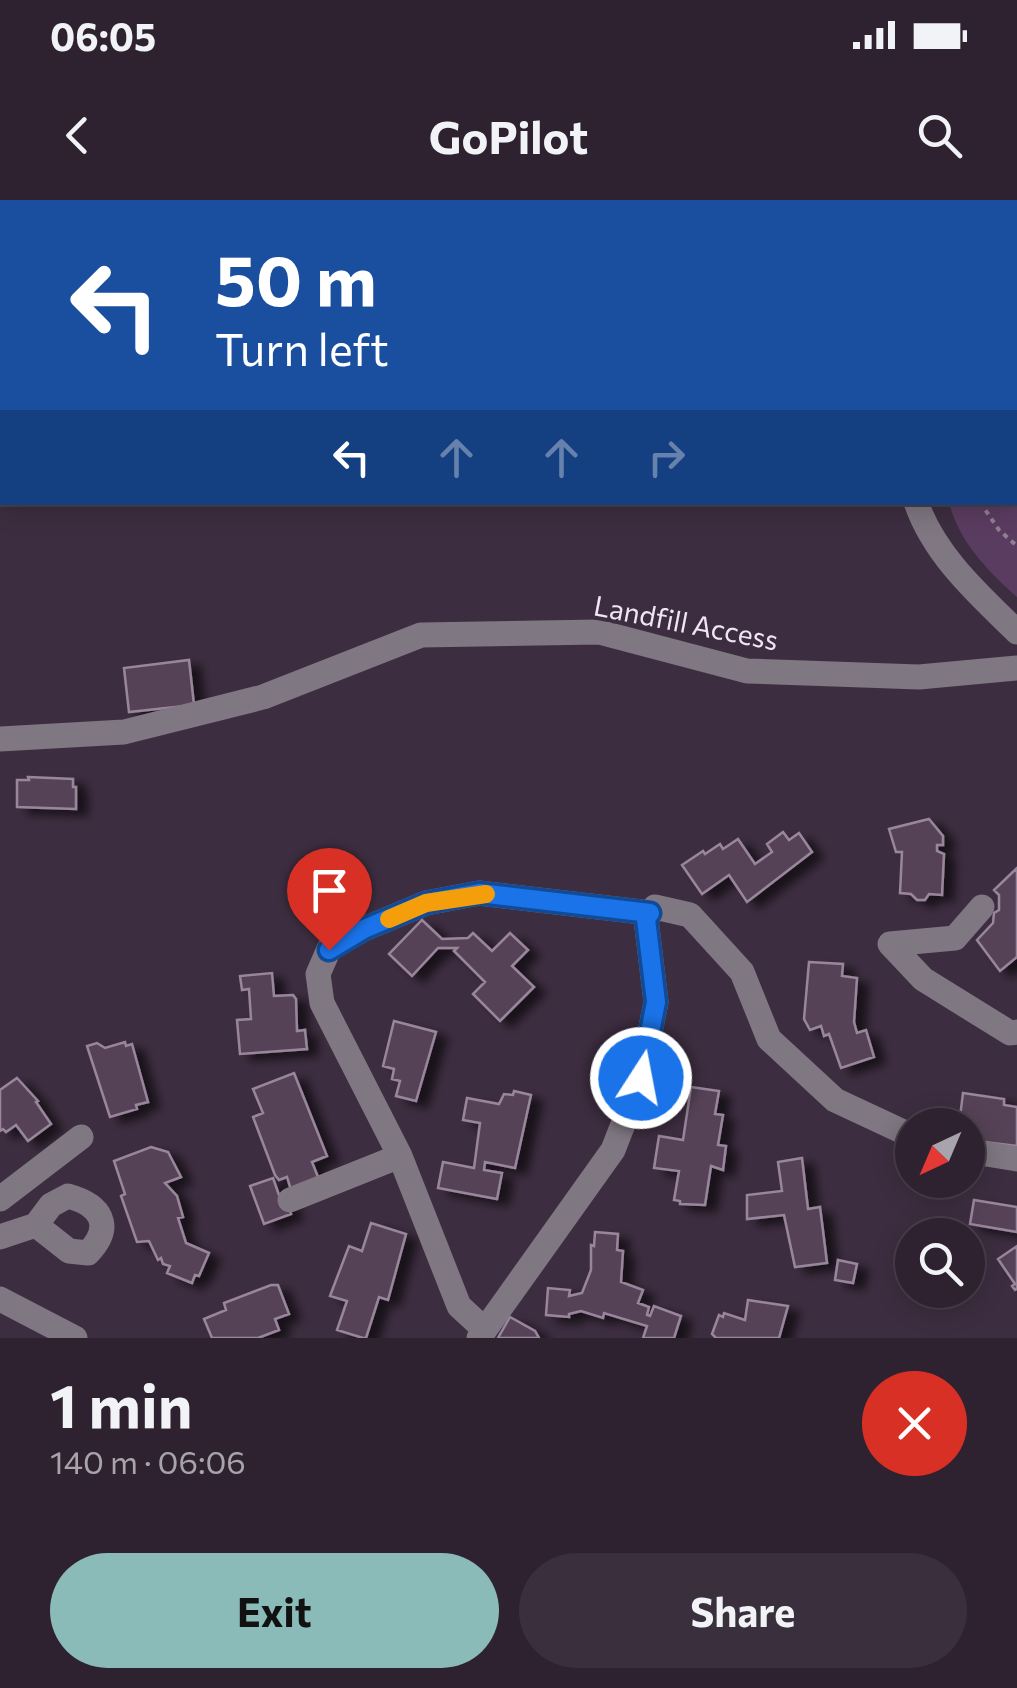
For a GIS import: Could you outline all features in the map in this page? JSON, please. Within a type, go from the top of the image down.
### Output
[{"type":"street","points":[[917,505],[921,519],[946,557],[1017,632]]},
{"type":"street","name":"Landfill Access","points":[[0,739],[124,732],[264,697],[421,635],[599,632],[747,671],[918,677],[1017,668]]},
{"type":"street","points":[[650,913],[479,893],[426,903],[364,929],[329,950],[318,974],[322,1003],[400,1156],[460,1306],[482,1334],[613,1150],[641,1078],[656,1002],[646,919],[656,907],[690,914],[742,972],[770,1039],[835,1100],[895,1128]]},
{"type":"street","points":[[982,907],[954,938],[890,944],[923,979],[1010,1032],[1017,1032]]},
{"type":"street","points":[[0,1200],[81,1137]]},
{"type":"street","points":[[985,1154],[1017,1160]]},
{"type":"street","points":[[290,1200],[400,1156]]},
{"type":"street","points":[[0,1237],[36,1225]]},
{"type":"street","points":[[0,1299],[75,1338]]},
{"type":"path","points":[[982,505],[999,530],[1017,546]]},
{"type":"shaded area","points":[[950,505],[1017,505],[1017,597],[976,555]]},
{"type":"building","points":[[189,660],[194,705],[129,712],[124,668]]},
{"type":"building","points":[[28,777],[73,779],[76,809],[17,807],[17,780],[29,780]]},
{"type":"building","points":[[929,819],[943,836],[943,845],[937,845],[937,851],[944,854],[942,895],[929,894],[925,900],[917,900],[911,894],[900,893],[902,852],[896,852],[889,829]]},
{"type":"building","points":[[783,832],[789,840],[799,833],[812,852],[747,902],[729,875],[702,894],[682,865],[703,851],[705,854],[720,844],[723,849],[738,839],[755,864],[772,852],[767,844]]},
{"type":"building","points":[[1017,868],[1017,957],[1000,971],[977,940],[999,910],[999,895],[994,890]]},
{"type":"building","points":[[422,920],[442,939],[468,938],[473,933],[492,951],[510,933],[528,950],[512,966],[534,987],[500,1021],[473,994],[485,982],[454,951],[457,948],[438,948],[412,976],[389,954]]},
{"type":"building","points":[[809,962],[843,964],[842,976],[857,978],[854,1022],[857,1033],[866,1030],[874,1057],[841,1068],[829,1034],[824,1036],[821,1026],[810,1030],[804,1019]]},
{"type":"building","points":[[272,973],[274,996],[293,995],[296,999],[297,1031],[305,1030],[307,1049],[240,1054],[237,1020],[251,1019],[249,989],[242,990],[240,976]]},
{"type":"building","points":[[394,1021],[436,1032],[416,1101],[396,1096],[400,1081],[392,1079],[394,1069],[383,1066]]},
{"type":"building","points":[[125,1042],[126,1046],[132,1044],[148,1102],[110,1117],[87,1046],[97,1043],[105,1048]]},
{"type":"building","points":[[294,1073],[327,1156],[312,1162],[320,1182],[292,1193],[287,1177],[279,1180],[275,1175],[253,1117],[263,1113],[253,1089]]},
{"type":"building","points":[[17,1078],[38,1101],[51,1124],[28,1141],[16,1125],[6,1132],[0,1131],[0,1090]]},
{"type":"building","points":[[691,1087],[719,1091],[715,1114],[723,1115],[718,1145],[726,1146],[723,1170],[711,1166],[705,1205],[674,1200],[679,1171],[654,1168],[659,1136],[683,1140]]},
{"type":"building","points":[[514,1091],[531,1095],[515,1168],[485,1162],[484,1170],[502,1173],[497,1199],[438,1188],[443,1162],[474,1168],[480,1123],[463,1120],[467,1098],[499,1104],[504,1094],[513,1095]]},
{"type":"building","points":[[963,1093],[1004,1099],[1004,1105],[1017,1107],[1017,1146],[985,1142],[985,1108],[961,1108]]},
{"type":"building","points":[[151,1147],[168,1152],[181,1177],[165,1183],[177,1196],[183,1217],[178,1218],[186,1243],[209,1253],[192,1283],[167,1273],[170,1266],[163,1264],[161,1258],[158,1260],[149,1241],[137,1242],[121,1196],[125,1194],[114,1161]]},
{"type":"building","points":[[802,1158],[808,1209],[820,1207],[827,1263],[795,1267],[784,1215],[747,1219],[747,1195],[782,1191],[778,1162]]},
{"type":"building","points":[[273,1178],[279,1195],[284,1193],[291,1214],[264,1224],[250,1186]]},
{"type":"building","points":[[974,1200],[1017,1207],[1017,1232],[985,1227],[985,1218],[971,1218]]},
{"type":"building","points":[[371,1223],[406,1234],[388,1300],[379,1297],[363,1338],[337,1330],[347,1301],[330,1296],[349,1246],[362,1251]]},
{"type":"building","points":[[595,1232],[618,1234],[617,1250],[623,1251],[621,1282],[643,1290],[638,1303],[649,1307],[647,1315],[654,1306],[681,1316],[674,1338],[643,1338],[647,1326],[604,1313],[603,1318],[581,1311],[569,1317],[546,1315],[548,1288],[570,1290],[569,1296],[582,1293],[591,1270]]},
{"type":"building","points":[[1017,1246],[1017,1289],[1015,1290],[998,1259]]},
{"type":"building","points":[[838,1260],[857,1264],[853,1283],[835,1280]]},
{"type":"building","points":[[278,1285],[289,1314],[275,1319],[279,1330],[258,1338],[212,1338],[204,1319],[226,1310],[224,1303]]},
{"type":"building","points":[[748,1300],[788,1306],[779,1338],[716,1338],[712,1334],[719,1315],[745,1320]]},
{"type":"building","points":[[510,1317],[535,1331],[539,1338],[498,1338]]},
{"type":"slow traffic","points":[[389,919],[426,903],[486,894]]},
{"type":"route","points":[[329,950],[364,929],[426,903],[479,893],[650,913],[646,919],[656,1002],[641,1078]]}]
